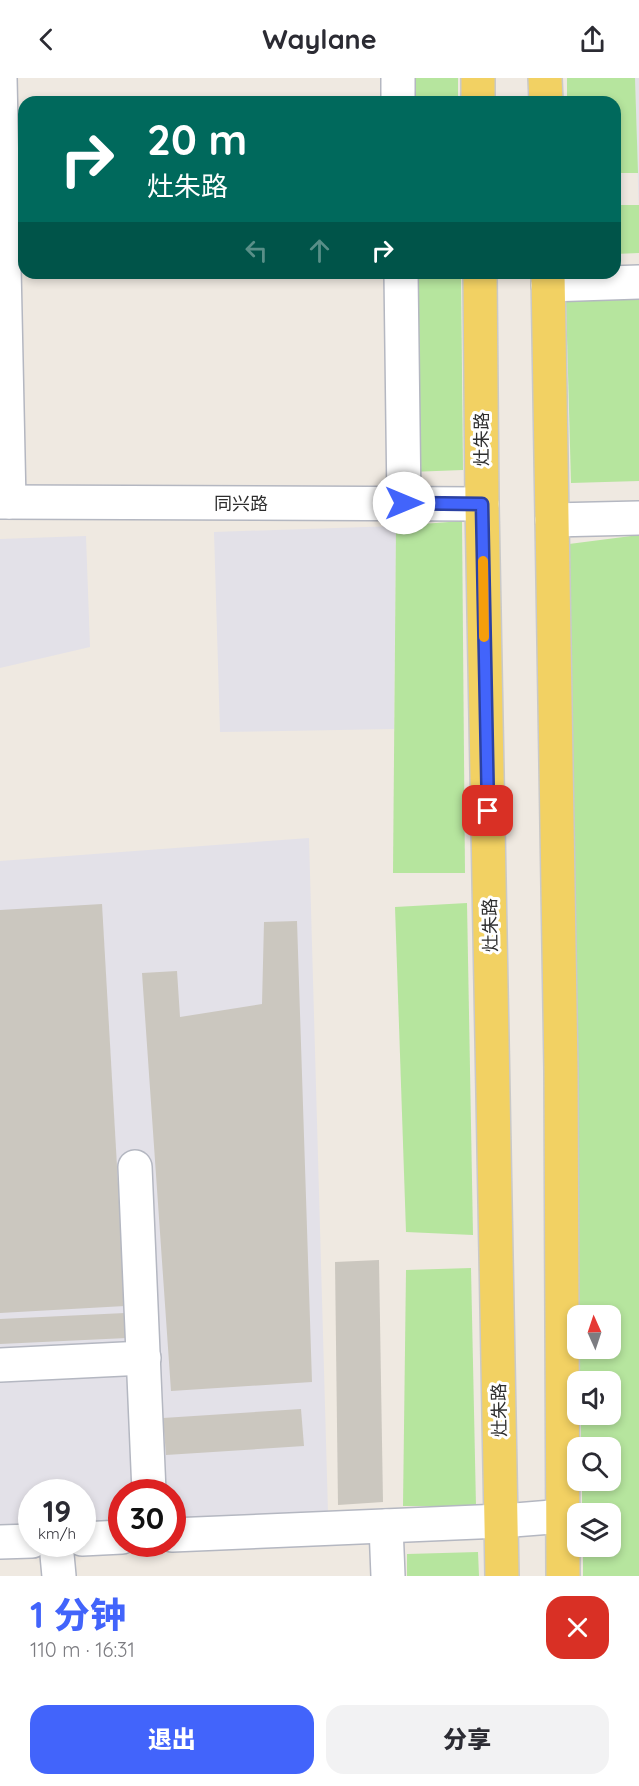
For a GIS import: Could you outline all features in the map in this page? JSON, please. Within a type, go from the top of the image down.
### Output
[{"type":"main road","points":[[478,78],[478,96]]},
{"type":"main road","points":[[545,78],[546,96]]},
{"type":"main road","name":"灶朱路","points":[[480,279],[482,504],[502,1576]]},
{"type":"main road","points":[[548,279],[562,1082],[563,1576]]},
{"type":"street","points":[[0,78],[9,201],[5,502]]},
{"type":"street","points":[[398,78],[398,96]]},
{"type":"street","points":[[401,279],[404,503]]},
{"type":"street","points":[[548,279],[639,282]]},
{"type":"street","name":"同兴路","points":[[5,502],[482,504]]},
{"type":"street","points":[[552,520],[639,518]]},
{"type":"street","points":[[135,1167],[149,1479]]},
{"type":"street","points":[[0,1365],[144,1358]]},
{"type":"street","points":[[186,1534],[501,1521],[564,1516]]},
{"type":"street","points":[[386,1526],[388,1576]]},
{"type":"street","points":[[0,1542],[18,1541]]},
{"type":"street","points":[[57,1557],[59,1576]]},
{"type":"shaded area","points":[[635,78],[639,78],[639,217]]},
{"type":"shaded area","points":[[396,526],[394,729],[220,732],[214,532]]},
{"type":"shaded area","points":[[86,536],[90,647],[0,668],[0,539]]},
{"type":"shaded area","points":[[309,838],[328,1512],[186,1519],[186,1479],[108,1479],[108,1524],[96,1524],[96,1479],[18,1479],[18,1528],[0,1529],[0,861]]},
{"type":"green space","points":[[411,78],[458,78],[458,96],[412,96]]},
{"type":"green space","points":[[567,78],[635,78],[638,173],[621,173],[621,96],[567,96]]},
{"type":"green space","points":[[621,205],[639,205],[639,253],[621,254]]},
{"type":"green space","points":[[413,279],[461,279],[463,470],[410,472]]},
{"type":"green space","points":[[639,298],[639,481],[571,483],[566,300]]},
{"type":"green space","points":[[462,521],[465,873],[393,873],[396,526]]},
{"type":"green space","points":[[639,535],[639,1576],[583,1576],[583,1557],[621,1557],[621,1503],[582,1503],[582,1491],[621,1491],[621,1437],[581,1437],[581,1425],[621,1425],[621,1371],[580,1371],[580,1359],[621,1359],[621,1305],[579,1305],[569,544]]},
{"type":"green space","points":[[467,903],[473,1235],[406,1232],[395,907]]},
{"type":"green space","points":[[471,1268],[476,1506],[403,1506],[406,1270]]},
{"type":"green space","points":[[478,1552],[479,1576],[407,1576],[407,1554]]},
{"type":"building","points":[[102,904],[125,1306],[0,1313],[0,910]]},
{"type":"building","points":[[297,921],[312,1382],[171,1391],[142,973],[177,971],[180,1017],[262,1004],[264,922]]},
{"type":"building","points":[[379,1260],[383,1502],[338,1505],[335,1262]]},
{"type":"building","points":[[125,1313],[127,1338],[0,1344],[0,1319]]},
{"type":"building","points":[[301,1409],[304,1446],[166,1455],[163,1418]]},
{"type":"slow traffic","points":[[483,561],[484,637]]},
{"type":"route","points":[[404,503],[482,504],[488,811]]}]
